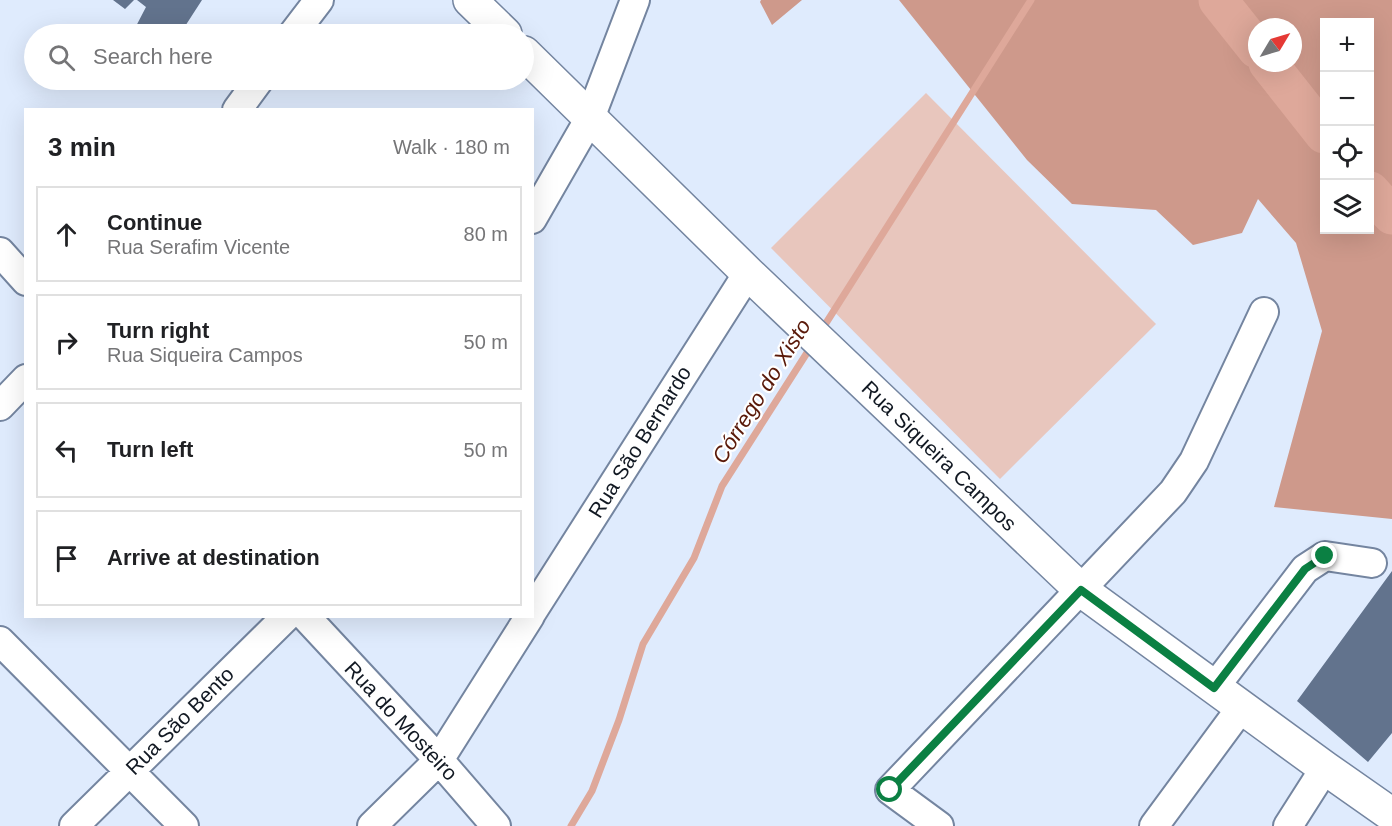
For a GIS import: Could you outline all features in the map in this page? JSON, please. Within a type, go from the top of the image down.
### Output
[{"type":"main road","points":[[470,0],[495,24]]},
{"type":"main road","name":"Rua Siqueira Campos","points":[[534,63],[748,273],[1081,590],[1241,708],[1392,815]]},
{"type":"street","points":[[301,24],[319,0]]},
{"type":"street","points":[[534,216],[590,118],[635,0]]},
{"type":"street","points":[[238,108],[252,90]]},
{"type":"street","points":[[0,252],[24,279]]},
{"type":"street","name":"Rua São Bernardo","points":[[534,609],[748,273]]},
{"type":"street","points":[[939,826],[890,790],[1173,492],[1194,461],[1264,312]]},
{"type":"street","points":[[0,406],[24,381]]},
{"type":"street","points":[[1214,688],[1305,569],[1325,556],[1372,563]]},
{"type":"street","name":"Rua São Bento","points":[[74,826],[285,618]]},
{"type":"street","name":"Rua do Mosteiro","points":[[307,618],[439,760],[496,826]]},
{"type":"street","points":[[372,826],[439,760],[529,618]]},
{"type":"street","points":[[0,641],[184,826]]},
{"type":"street","points":[[1154,826],[1241,708]]},
{"type":"street","points":[[1288,826],[1325,768]]},
{"type":"shaded area","points":[[761,0],[802,0],[772,25]]},
{"type":"shaded area","points":[[899,0],[1392,0],[1392,519],[1274,507],[1322,331],[1296,243],[1258,199],[1242,233],[1193,245],[1156,210],[1072,204],[1027,160]]},
{"type":"shaded area","points":[[926,93],[1156,324],[1000,479],[771,248]]},
{"type":"building","points":[[113,0],[134,0],[125,9]]},
{"type":"building","points":[[137,0],[202,0],[186,24],[137,24],[146,7]]},
{"type":"building","points":[[1392,571],[1392,733],[1368,762],[1297,701]]},
{"type":"waterway","name":"Córrego do Xisto","points":[[821,331],[1031,0]]},
{"type":"waterway","points":[[1218,0],[1248,38]]},
{"type":"waterway","points":[[1275,72],[1320,129]]},
{"type":"waterway","points":[[1374,195],[1392,215]]},
{"type":"waterway","name":"Córrego do Xisto","points":[[571,826],[592,791],[619,720],[643,644],[694,558],[722,486],[812,345]]},
{"type":"route","points":[[890,790],[1081,590],[1214,688],[1305,569],[1325,556]]}]
